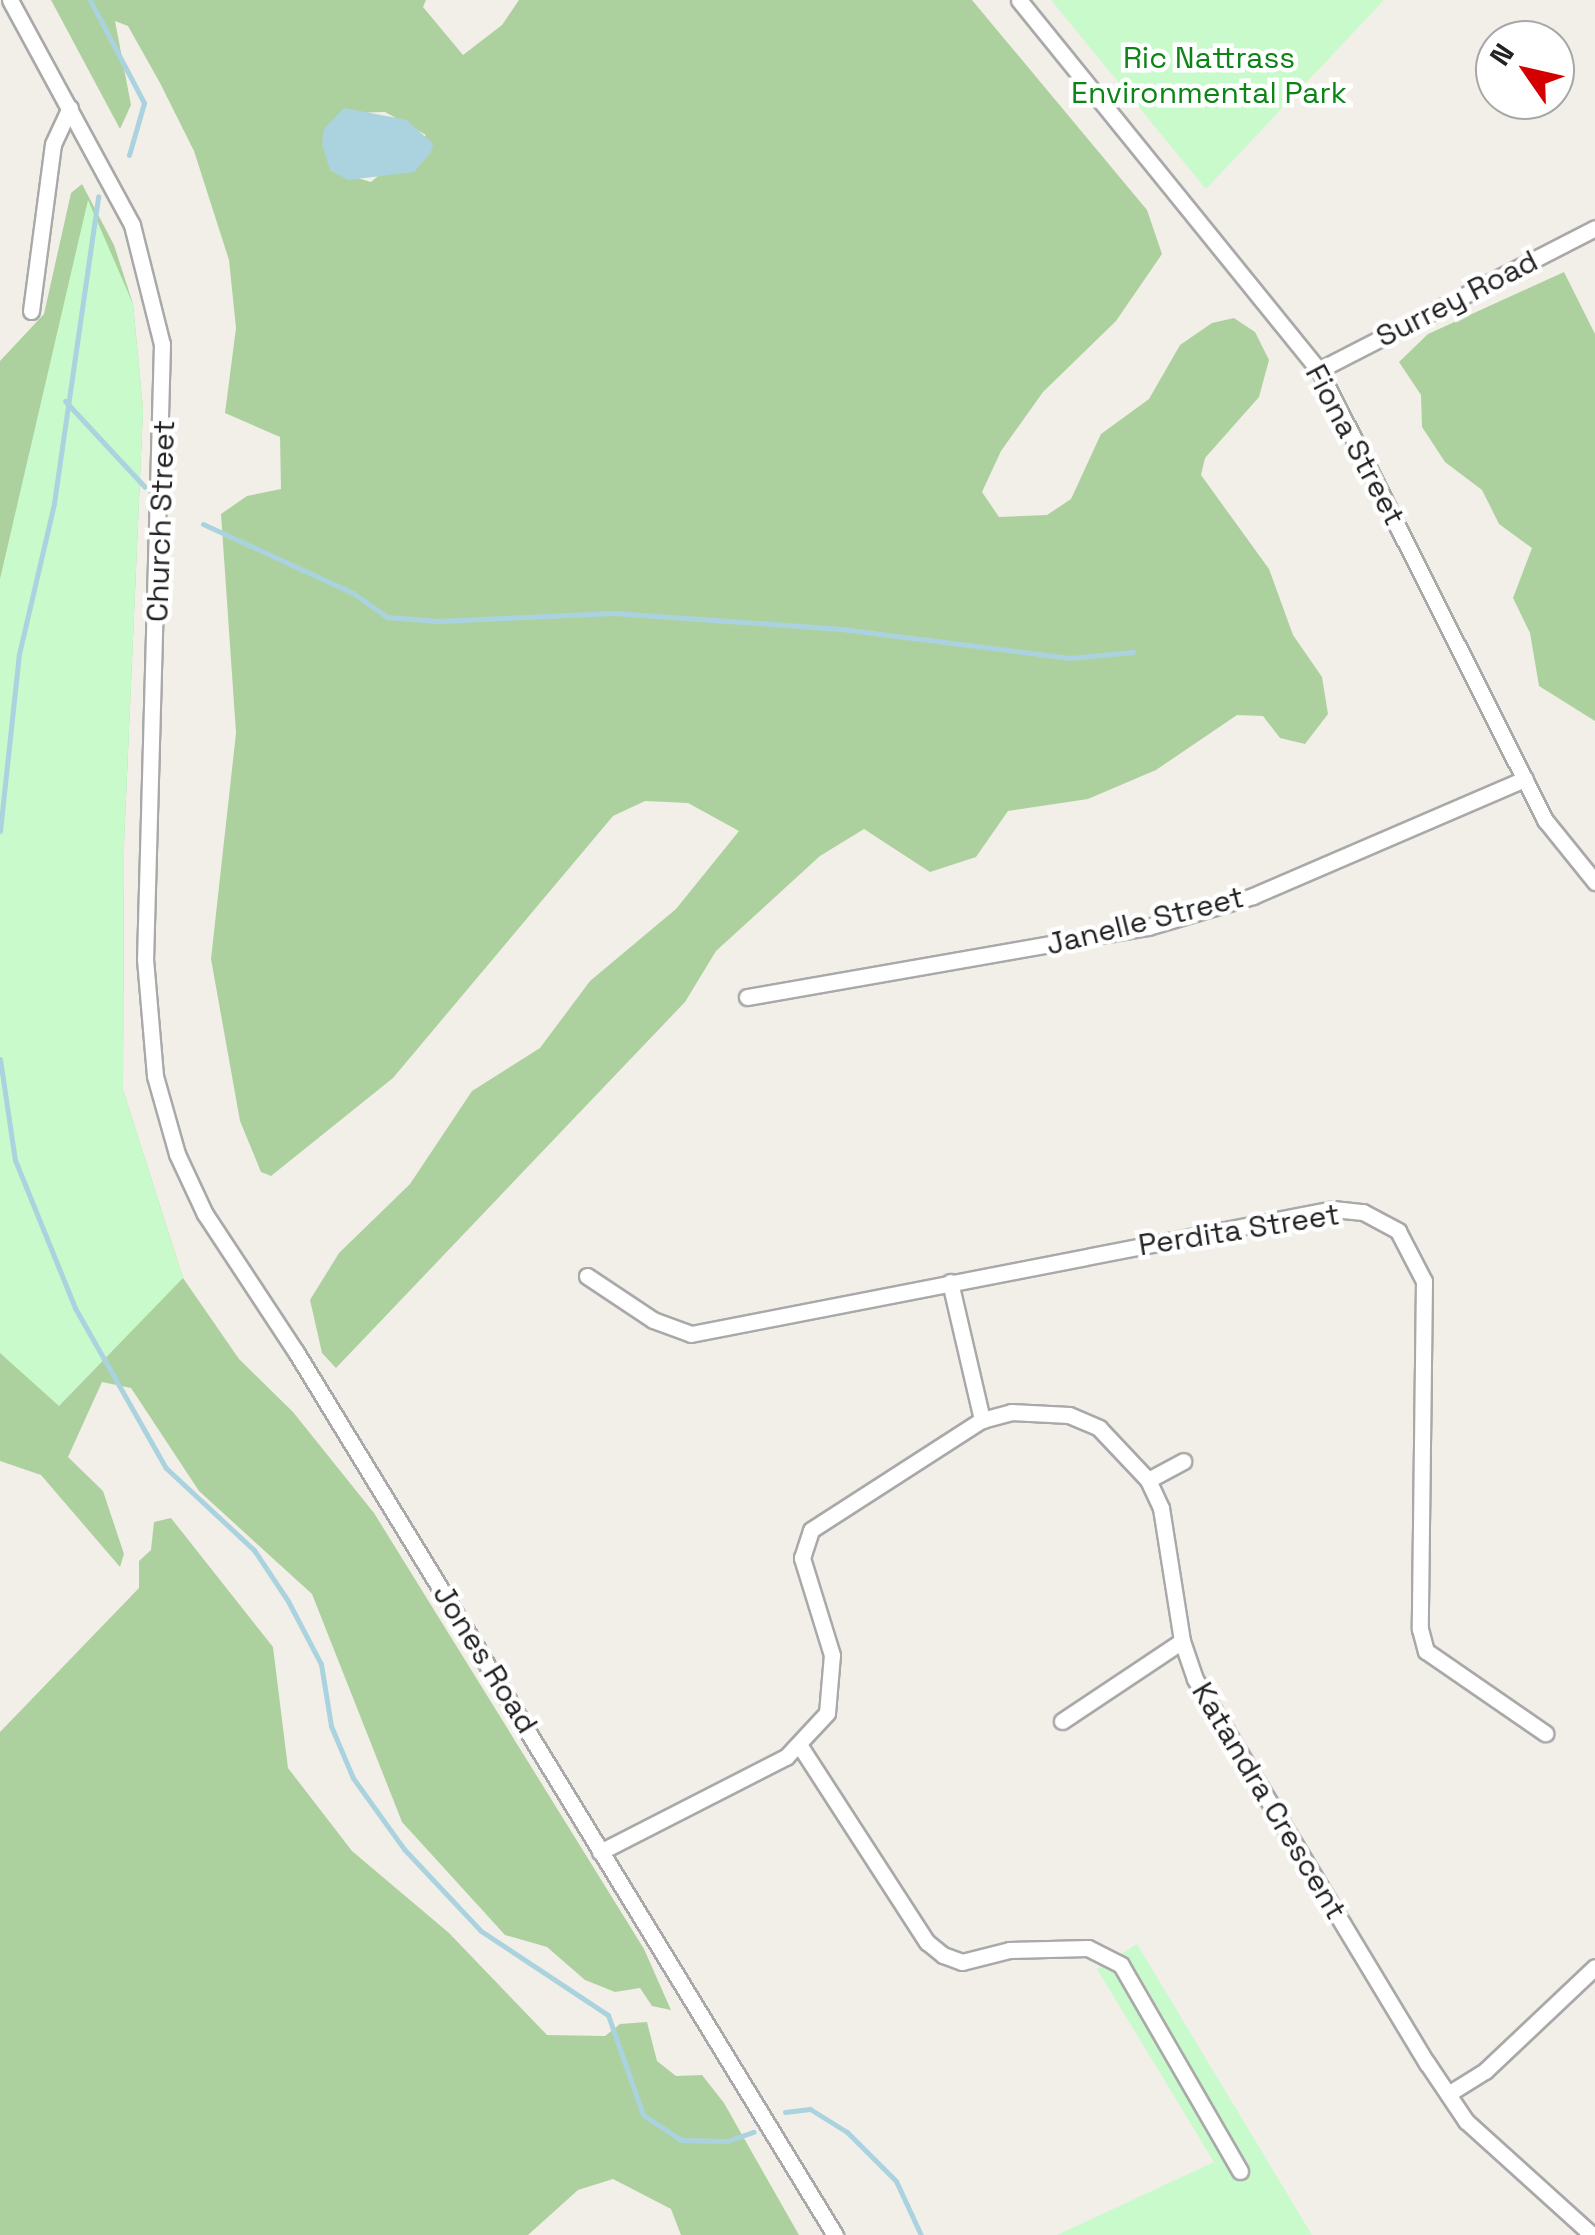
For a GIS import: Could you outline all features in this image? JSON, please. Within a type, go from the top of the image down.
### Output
[{"type":"street","name":"Church Street","points":[[10,0],[132,224],[162,344],[145,959],[154,1076]]},
{"type":"street","name":"Fiona Street","points":[[1020,0],[1320,370],[1546,820],[1595,882]]},
{"type":"street","points":[[31,311],[53,144],[70,108]]},
{"type":"street","name":"Surrey Road","points":[[1320,370],[1595,228]]},
{"type":"street","name":"Janelle Street","points":[[747,997],[1148,927],[1253,896],[1525,779]]},
{"type":"street","name":"Jones Road","points":[[154,1076],[178,1154],[205,1214],[835,2235]]},
{"type":"street","name":"Perdita Street","points":[[587,1276],[653,1320],[691,1334],[1333,1209],[1363,1212],[1398,1231],[1424,1281],[1423,1640],[1438,1662],[1545,1732]]},
{"type":"street","points":[[950,1282],[982,1420]]},
{"type":"street","name":"Katandra Crescent","points":[[600,1852],[800,1746],[827,1713],[834,1685],[832,1654],[804,1570],[811,1530],[982,1420],[1011,1412],[1069,1416],[1099,1428],[1130,1453],[1148,1480],[1161,1508],[1182,1641],[1211,1709],[1448,2094],[1487,2142],[1592,2235]]},
{"type":"street","points":[[1148,1480],[1182,1461]]},
{"type":"street","points":[[1062,1721],[1182,1641]]},
{"type":"street","points":[[800,1746],[927,1942],[942,1955],[962,1962],[1010,1950],[1088,1948],[1121,1965],[1240,2170]]},
{"type":"street","points":[[1448,2094],[1485,2070],[1595,1967]]},
{"type":"green space","points":[[51,0],[426,0],[423,7],[463,55],[502,25],[519,0],[972,0],[1147,210],[1162,254],[1116,321],[1043,392],[1001,451],[982,492],[999,517],[1047,515],[1071,499],[1101,434],[1149,399],[1180,345],[1212,323],[1234,318],[1255,332],[1269,360],[1259,397],[1205,458],[1201,475],[1269,569],[1293,635],[1322,677],[1328,714],[1305,744],[1280,738],[1263,716],[1237,715],[1156,770],[1088,799],[1008,811],[976,857],[930,872],[864,829],[820,856],[716,951],[685,1002],[336,1368],[322,1353],[310,1300],[339,1253],[410,1184],[472,1091],[540,1048],[590,981],[676,909],[739,831],[688,803],[645,801],[613,816],[393,1078],[271,1176],[261,1172],[240,1121],[211,959],[236,733],[221,514],[247,496],[281,489],[280,437],[225,413],[236,328],[229,260],[194,151],[128,26],[115,21],[131,105],[120,129]],"holes":[[[385,112],[426,135],[371,182],[330,170],[352,113]]]},
{"type":"green space","name":"Ric Nattrass Environmental Park","points":[[1051,0],[1384,0],[1206,189]]},
{"type":"green space","points":[[82,184],[114,245],[133,304],[143,409],[124,844],[123,1090],[183,1278],[239,1359],[293,1412],[374,1513],[644,1949],[671,2010],[652,2006],[640,1988],[615,1992],[585,1980],[547,1947],[505,1935],[402,1822],[312,1594],[199,1491],[131,1388],[102,1382],[68,1457],[103,1491],[124,1554],[120,1567],[41,1475],[0,1461],[0,361],[44,314],[71,193]]},
{"type":"green space","points":[[88,200],[133,304],[143,409],[124,844],[123,1090],[183,1278],[59,1406],[0,1353],[0,579]]},
{"type":"green space","points":[[1564,272],[1595,334],[1595,721],[1539,686],[1530,633],[1513,598],[1532,548],[1499,524],[1482,490],[1445,462],[1422,427],[1421,395],[1399,362],[1428,334]]},
{"type":"green space","points":[[171,1518],[273,1647],[288,1768],[352,1851],[449,1933],[547,2035],[605,2036],[620,2024],[647,2022],[657,2061],[676,2076],[702,2075],[724,2103],[799,2235],[681,2235],[671,2209],[613,2179],[578,2190],[528,2235],[0,2235],[0,1732],[139,1588],[139,1561],[151,1550],[154,1522]]},
{"type":"green space","points":[[1137,1944],[1312,2235],[1057,2235],[1214,2162],[1097,1969]]},
{"type":"water","points":[[344,108],[407,120],[433,144],[431,152],[414,172],[348,180],[330,170],[322,144],[324,129]]},
{"type":"waterway","points":[[90,0],[144,103],[129,155]]},
{"type":"waterway","points":[[0,831],[19,654],[54,503],[98,196]]},
{"type":"waterway","points":[[65,401],[145,487]]},
{"type":"waterway","points":[[203,524],[353,593],[387,617],[438,621],[614,613],[841,629],[1070,658],[1133,652]]},
{"type":"waterway","points":[[0,1059],[15,1160],[75,1308],[166,1468],[254,1550],[288,1601],[321,1664],[331,1726],[353,1778],[404,1849],[481,1931],[608,2015],[643,2115],[681,2140],[727,2141],[753,2132]]},
{"type":"waterway","points":[[785,2112],[810,2109],[847,2132],[896,2181],[921,2235]]}]
